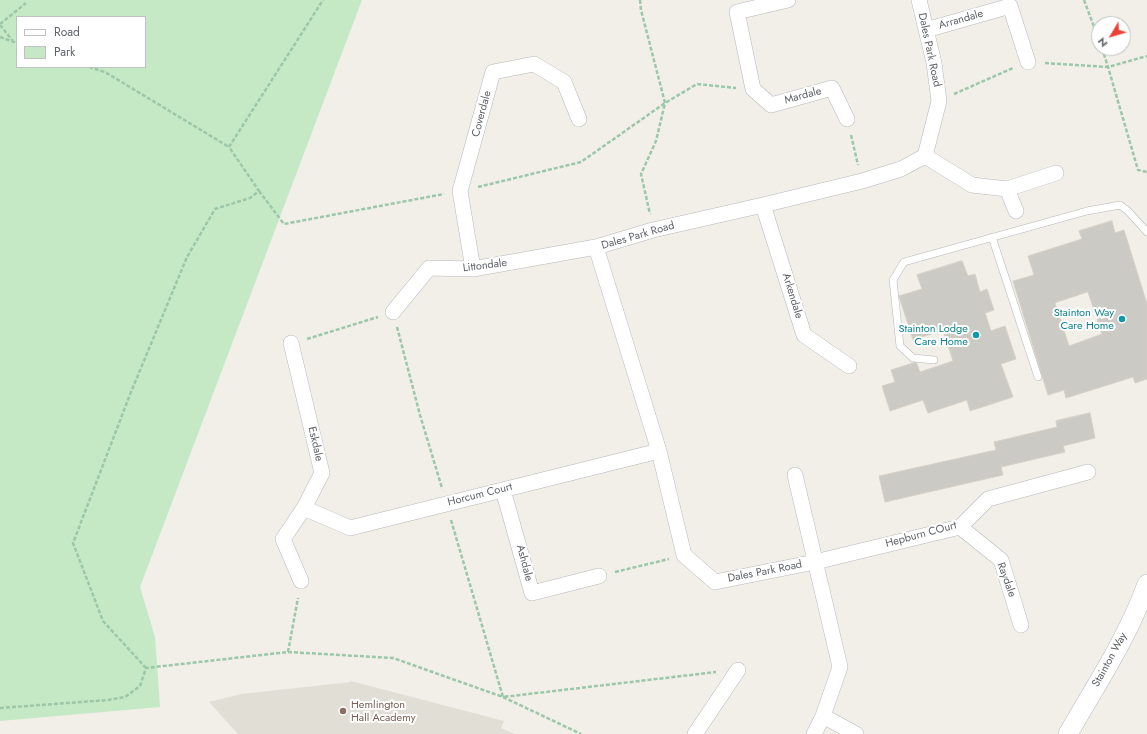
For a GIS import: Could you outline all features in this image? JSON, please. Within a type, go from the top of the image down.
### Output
[{"type":"street","points":[[753,89],[737,12],[788,0]]},
{"type":"street","name":"Dales Park Road","points":[[815,562],[715,582],[684,555],[659,451],[596,247],[653,230],[862,181],[901,169],[926,156],[939,101],[934,63],[919,0]]},
{"type":"street","name":"Arrandale","points":[[926,30],[1010,6],[1028,62]]},
{"type":"street","name":"Coverdale","points":[[473,269],[460,191],[493,72],[534,64],[564,82],[578,118]]},
{"type":"street","name":"Mardale","points":[[753,89],[771,105],[832,88],[847,119]]},
{"type":"street","points":[[926,156],[972,185],[1007,189],[1056,173]]},
{"type":"street","points":[[1007,189],[1016,211]]},
{"type":"street","name":"Arkendale","points":[[763,205],[804,335],[849,366]]},
{"type":"street","name":"Littondale","points":[[393,312],[429,268],[473,269],[596,247]]},
{"type":"street","name":"Eskdale","points":[[291,343],[322,473],[304,508],[283,539],[301,581]]},
{"type":"street","name":"Horcum Court","points":[[304,508],[350,528],[659,451]]},
{"type":"street","name":"Hepburn COurt","points":[[815,562],[960,527],[988,499],[1088,472]]},
{"type":"street","name":"Dales Park Road","points":[[795,475],[840,667],[823,716],[814,734]]},
{"type":"street","name":"Ashdale","points":[[503,490],[532,593],[599,576]]},
{"type":"street","name":"Raydale","points":[[960,527],[1001,560],[1021,625]]},
{"type":"street","name":"Stainton Way","points":[[1068,734],[1125,634],[1145,595]]},
{"type":"street","points":[[695,734],[738,670]]},
{"type":"street","points":[[823,716],[856,734]]},
{"type":"lane","points":[[934,360],[913,358],[900,346],[892,280],[904,262],[1087,211],[1120,205],[1128,211],[1147,232]]},
{"type":"lane","points":[[992,237],[1038,378]]},
{"type":"path","points":[[229,147],[324,0]]},
{"type":"path","points":[[640,0],[641,10],[665,103],[656,141],[641,174],[653,230]]},
{"type":"path","points":[[1084,0],[1091,19]]},
{"type":"path","points":[[13,42],[0,24],[26,3]]},
{"type":"path","points":[[0,37],[16,43]]},
{"type":"path","points":[[1105,56],[1138,170],[1147,172]]},
{"type":"path","points":[[1108,66],[1147,56]]},
{"type":"path","points":[[92,68],[105,72],[229,147],[284,224],[460,191],[582,162],[665,103],[697,84],[753,89]]},
{"type":"path","points":[[847,119],[862,181]]},
{"type":"path","points":[[146,668],[103,621],[73,543],[131,392],[187,257],[215,209],[250,198],[259,191]]},
{"type":"path","points":[[291,343],[393,312],[420,415],[503,698]]},
{"type":"path","points":[[599,576],[684,555]]},
{"type":"path","points":[[288,652],[301,581]]},
{"type":"path","points":[[146,668],[288,652],[393,658],[503,698],[581,734]]},
{"type":"path","points":[[0,708],[108,700],[125,697],[140,686],[146,668]]},
{"type":"path","points":[[503,698],[738,670]]},
{"type":"shaded area","name":"Hemlington Hall Academy","points":[[351,681],[504,721],[501,728],[515,734],[238,734],[209,702],[241,694]]},
{"type":"green space","points":[[0,0],[362,0],[140,587],[155,637],[160,707],[0,721]]},
{"type":"building","name":"Stainton Way Care Home","points":[[1112,221],[1115,233],[1124,230],[1147,304],[1147,379],[1135,383],[1133,377],[1066,398],[1064,390],[1048,395],[1013,281],[1034,275],[1028,256],[1082,239],[1079,231]],"holes":[[[1088,292],[1102,334],[1069,346],[1055,303]]]},
{"type":"building","name":"Stainton Lodge Care Home","points":[[962,261],[968,276],[975,274],[980,292],[987,289],[994,310],[985,313],[991,331],[1005,326],[1016,359],[1001,364],[1013,397],[970,411],[967,400],[928,413],[923,400],[890,411],[882,386],[895,382],[891,370],[916,362],[920,372],[953,361],[943,330],[913,340],[899,296],[922,289],[917,275]]},
{"type":"building","points":[[1090,413],[1095,438],[1063,446],[1065,452],[1001,467],[1003,475],[885,502],[879,476],[996,450],[994,442],[1057,427],[1056,421]]},
{"type":"place","name":"Stainton Way Care Home","points":[[1122,319]]},
{"type":"place","name":"Stainton Lodge Care Home","points":[[976,335]]},
{"type":"place","name":"Hemlington Hall Academy","points":[[343,711]]}]
